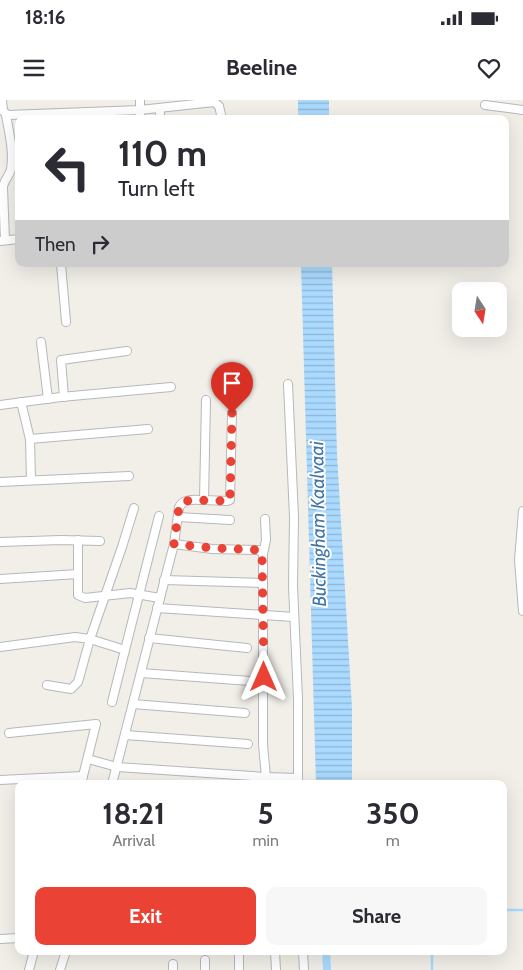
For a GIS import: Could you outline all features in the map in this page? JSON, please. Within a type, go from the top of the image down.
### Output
[{"type":"street","points":[[2,100],[15,142],[15,170],[4,182],[3,187],[3,240]]},
{"type":"street","points":[[140,100],[140,115]]},
{"type":"street","points":[[6,115],[140,110],[214,102],[219,106],[221,115]]},
{"type":"street","points":[[485,105],[501,104],[523,110]]},
{"type":"street","points":[[160,108],[160,115]]},
{"type":"street","points":[[61,267],[66,322]]},
{"type":"street","points":[[41,342],[48,398]]},
{"type":"street","points":[[64,397],[61,360],[127,351]]},
{"type":"street","points":[[288,384],[294,517],[294,617],[298,699],[298,780]]},
{"type":"street","points":[[0,405],[48,398],[171,387]]},
{"type":"street","points":[[204,500],[206,400]]},
{"type":"street","points":[[21,402],[30,439],[31,480]]},
{"type":"street","points":[[113,780],[174,544],[179,507],[183,502],[190,500],[230,500],[232,413]]},
{"type":"street","points":[[30,439],[148,429]]},
{"type":"street","points":[[0,482],[129,476]]},
{"type":"street","points":[[47,685],[66,689],[71,689],[75,686],[134,508]]},
{"type":"street","points":[[523,511],[519,560],[523,611]]},
{"type":"street","points":[[112,702],[159,516]]},
{"type":"street","points":[[178,517],[230,520]]},
{"type":"street","points":[[88,758],[117,767],[266,780],[263,745],[262,554],[266,540],[265,520]]},
{"type":"street","points":[[78,540],[78,596],[85,598],[139,594],[160,598]]},
{"type":"street","points":[[0,542],[100,541]]},
{"type":"street","points":[[174,544],[259,550],[262,554]]},
{"type":"street","points":[[0,579],[78,574]]},
{"type":"street","points":[[164,580],[263,583]]},
{"type":"street","points":[[157,608],[294,617]]},
{"type":"street","points":[[0,647],[75,637],[90,639],[125,650]]},
{"type":"street","points":[[150,638],[247,648]]},
{"type":"street","points":[[141,673],[250,681]]},
{"type":"street","points":[[133,704],[245,713]]},
{"type":"street","points":[[9,733],[96,724],[82,780]]},
{"type":"street","points":[[125,735],[248,744]]},
{"type":"street","points":[[0,780],[15,781]]},
{"type":"street","points":[[0,939],[15,938]]},
{"type":"street","points":[[29,970],[33,955]]},
{"type":"street","points":[[60,970],[65,955]]},
{"type":"street","points":[[239,955],[239,970]]},
{"type":"street","points":[[275,955],[276,970]]},
{"type":"street","points":[[303,955],[304,970]]},
{"type":"street","points":[[204,960],[205,970]]},
{"type":"water","points":[[298,100],[329,100],[329,115],[298,115]]},
{"type":"water","points":[[301,267],[332,267],[337,454],[352,708],[352,780],[316,780]]},
{"type":"waterway","points":[[507,910],[523,910]]},
{"type":"waterway","name":"Buckingham Kaalvaai","points":[[326,955],[327,970]]},
{"type":"waterway","points":[[432,955],[432,970]]},
{"type":"route","points":[[232,413],[230,500],[190,500],[181,503],[174,544],[259,550],[262,554],[264,677]]}]
